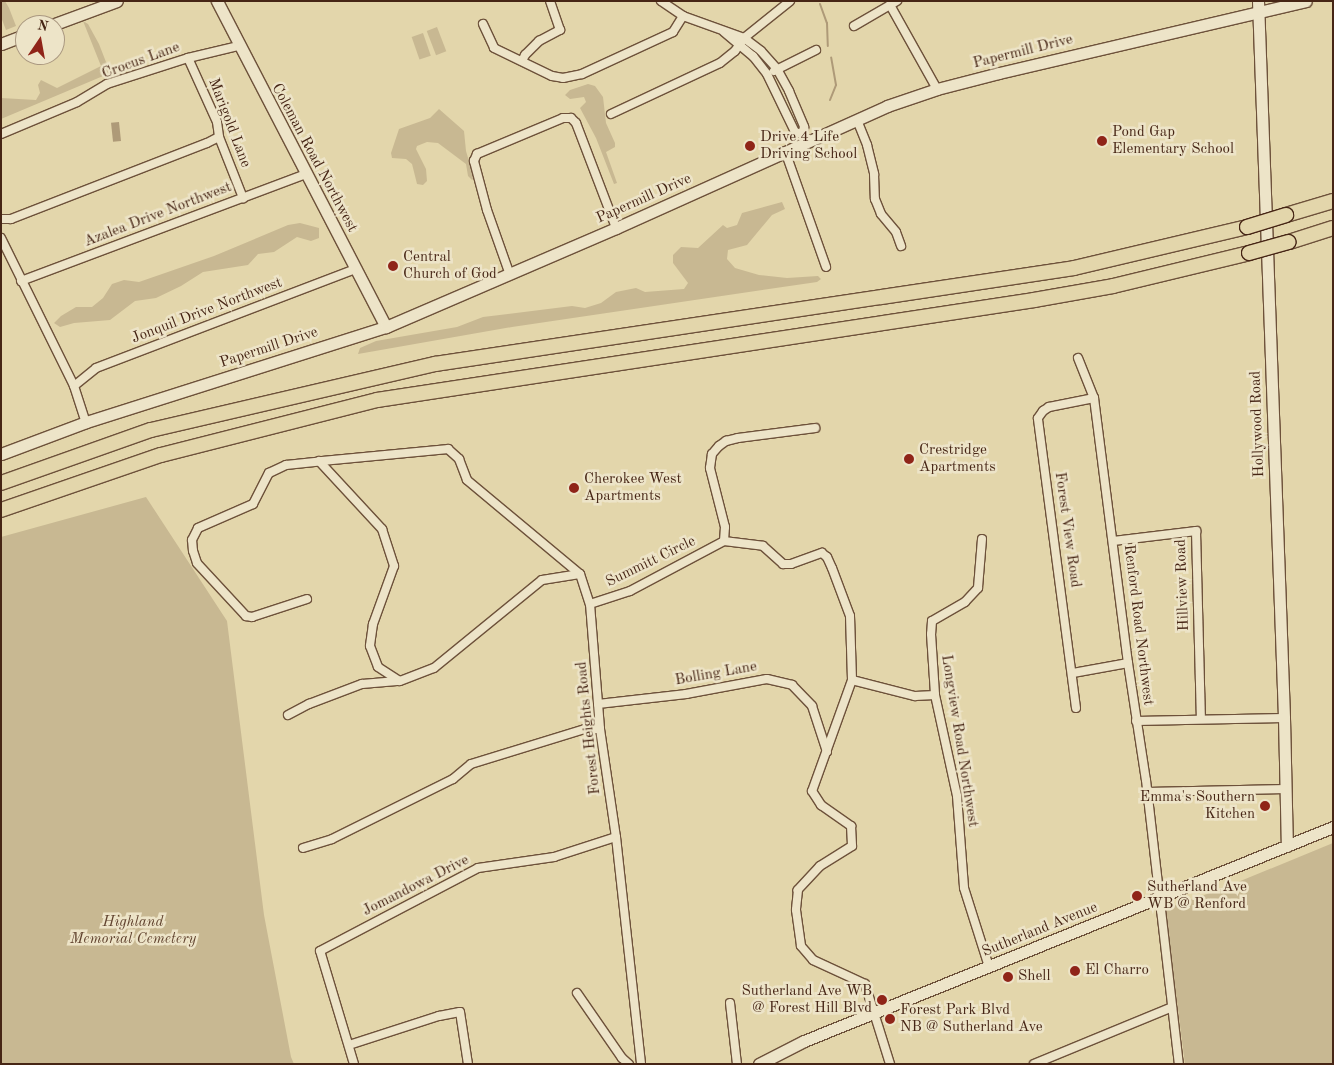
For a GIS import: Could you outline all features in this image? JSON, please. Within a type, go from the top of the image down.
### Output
[{"type":"highway","points":[[1,483],[150,430],[435,364],[1074,268],[1247,226],[1333,201]]},
{"type":"highway","points":[[1,510],[160,455],[376,400],[1034,300],[1113,286],[1249,253],[1333,228]]},
{"type":"street","points":[[65,20],[116,1]]},
{"type":"street","name":"Coleman Road Northwest","points":[[217,1],[238,46],[386,327]]},
{"type":"street","points":[[522,61],[538,41],[560,30],[550,1]]},
{"type":"street","points":[[661,1],[683,16],[744,38],[761,51],[777,69],[789,91],[804,127],[804,138]]},
{"type":"street","points":[[610,114],[720,62],[744,38],[790,1]]},
{"type":"street","name":"Papermill Drive","points":[[1,454],[86,422],[386,327],[616,228],[785,152],[804,138],[857,120],[887,106],[936,89],[1258,6],[1306,1]]},
{"type":"street","points":[[854,26],[893,3],[936,89]]},
{"type":"street","name":"Hollywood Road","points":[[1258,6],[1284,718],[1286,846]]},
{"type":"street","points":[[483,24],[494,48],[552,76],[571,77],[672,32],[683,16]]},
{"type":"street","points":[[720,29],[753,56],[767,74],[795,132],[804,138]]},
{"type":"street","points":[[1,44],[15,39]]},
{"type":"street","name":"Crocus Lane","points":[[1,134],[77,102],[107,84],[188,58],[238,46]]},
{"type":"street","points":[[767,74],[816,50]]},
{"type":"street","name":"Marigold Lane","points":[[188,58],[217,122],[219,136],[243,198]]},
{"type":"street","points":[[510,274],[487,210],[474,161],[477,154],[563,118],[571,118],[576,123],[616,228]]},
{"type":"street","points":[[857,120],[874,174],[875,199],[881,214],[896,232],[901,246]]},
{"type":"street","points":[[1,219],[11,219],[207,143],[219,136]]},
{"type":"street","points":[[785,152],[826,267]]},
{"type":"street","name":"Azalea Drive Northwest","points":[[21,281],[305,174]]},
{"type":"street","points":[[1,238],[74,386],[86,422]]},
{"type":"street","name":"Jonquil Drive Northwest","points":[[74,386],[96,368],[354,268]]},
{"type":"street","name":"Renford Road Northwest","points":[[1078,358],[1094,398],[1128,663],[1147,792],[1179,1064]]},
{"type":"street","name":"Forest View Road","points":[[1076,708],[1038,418],[1042,411],[1049,407],[1094,398]]},
{"type":"street","points":[[815,428],[726,441],[718,446],[712,454],[710,468],[724,527],[724,541],[733,544],[763,546],[783,564],[791,564],[822,552],[827,557],[832,568],[850,616],[852,680],[812,791],[821,805],[850,826],[852,846],[820,866],[798,890],[796,910],[801,946],[813,960],[865,984],[890,1064]]},
{"type":"street","points":[[307,599],[252,617],[246,616],[197,562],[192,540],[198,528],[253,504],[269,473],[286,465],[448,449],[459,459],[467,480],[580,574]]},
{"type":"street","points":[[321,461],[382,529],[394,566],[373,624],[370,646],[378,667],[400,681]]},
{"type":"street","name":"Hillview Road","points":[[1113,541],[1196,531],[1201,719]]},
{"type":"street","name":"Longview Road Northwest","points":[[982,539],[978,588],[964,602],[932,621],[931,634],[935,695],[957,796],[964,888],[989,967]]},
{"type":"street","name":"Summitt Circle","points":[[590,604],[630,591],[724,541]]},
{"type":"street","points":[[288,715],[309,704],[362,684],[400,681],[434,668],[542,580],[580,574]]},
{"type":"street","name":"Forest Heights Road","points":[[580,574],[590,604],[600,728],[616,837],[641,1064]]},
{"type":"street","points":[[1072,673],[1128,663]]},
{"type":"street","name":"Bolling Lane","points":[[598,704],[686,694],[767,678],[792,685],[812,706],[827,752]]},
{"type":"street","points":[[852,680],[915,696],[935,695]]},
{"type":"street","points":[[1136,721],[1284,718]]},
{"type":"street","points":[[303,848],[332,839],[445,783],[472,764],[586,729],[600,728]]},
{"type":"street","points":[[1147,792],[1286,790]]},
{"type":"street","name":"Sutherland Avenue","points":[[759,1064],[804,1042],[1333,828]]},
{"type":"street","name":"Jomandowa Drive","points":[[349,1046],[320,951],[478,868],[554,857],[616,837]]},
{"type":"street","points":[[577,992],[622,1058],[629,1064]]},
{"type":"street","points":[[730,1003],[737,1064]]},
{"type":"street","points":[[1034,1064],[1172,1007]]},
{"type":"street","points":[[354,1064],[349,1046],[439,1016],[460,1012],[468,1064]]},
{"type":"green space","points":[[1,1],[5,1],[15,26],[6,30],[1,17]]},
{"type":"green space","points":[[83,21],[88,24],[106,62],[115,71],[1,119],[1,98],[36,100],[40,93],[38,85],[41,80],[57,88],[101,66]]},
{"type":"green space","points":[[437,27],[446,51],[436,55],[427,31]]},
{"type":"green space","points":[[423,33],[431,56],[419,60],[412,37]]},
{"type":"green space","points":[[588,84],[595,86],[603,97],[606,123],[615,143],[615,147],[606,152],[617,183],[614,184],[596,138],[580,108],[586,102],[584,97],[570,99],[565,95],[570,90]]},
{"type":"green space","points":[[439,109],[464,131],[466,151],[474,178],[472,180],[468,176],[466,164],[438,143],[427,142],[417,146],[416,149],[426,169],[427,181],[423,185],[417,184],[412,164],[406,159],[392,158],[391,153],[399,129],[430,118]]},
{"type":"green space","points":[[782,202],[785,209],[772,215],[747,245],[728,250],[727,259],[735,268],[759,275],[787,278],[818,276],[821,279],[817,282],[512,327],[358,354],[360,348],[376,341],[457,327],[483,317],[572,306],[585,308],[601,303],[616,292],[636,288],[645,292],[684,289],[688,283],[673,263],[673,255],[681,247],[698,248],[723,225],[727,228],[737,225],[742,213]]},
{"type":"green space","points":[[300,223],[319,228],[319,238],[311,241],[297,237],[274,252],[258,254],[248,265],[203,272],[181,286],[156,298],[135,301],[110,320],[74,323],[60,327],[54,323],[61,316],[76,307],[92,307],[103,298],[112,284],[124,280],[139,282],[214,256],[288,225]]},
{"type":"green space","name":"Highland Memorial Cemetery","points":[[146,497],[227,621],[264,915],[291,1057],[294,1064],[1,1064],[1,537]]},
{"type":"green space","points":[[1333,843],[1333,1064],[1185,1064],[1165,909],[1221,889]]},
{"type":"shaded area","points":[[119,122],[121,141],[113,142],[111,123]]},
{"type":"waterway","points":[[820,4],[827,23],[828,46]]},
{"type":"waterway","points":[[830,100],[836,85],[831,57]]},
{"type":"place","name":"Pond Gap Elementary School","points":[[1102,141]]},
{"type":"place","name":"Drive 4 Life Driving School","points":[[750,146]]},
{"type":"place","name":"Central Church of God","points":[[393,266]]},
{"type":"place","name":"Crestridge Apartments","points":[[909,459]]},
{"type":"place","name":"Cherokee West Apartments","points":[[574,488]]},
{"type":"place","name":"Emma's Southern Kitchen","points":[[1265,806]]},
{"type":"place","name":"Sutherland Ave WB @ Renford","points":[[1137,896]]},
{"type":"place","name":"El Charro","points":[[1075,971]]},
{"type":"place","name":"Shell","points":[[1008,977]]},
{"type":"place","name":"Sutherland Ave WB @ Forest Hill Blvd","points":[[882,1000]]},
{"type":"place","name":"Forest Park Blvd NB @ Sutherland Ave","points":[[890,1019]]}]
